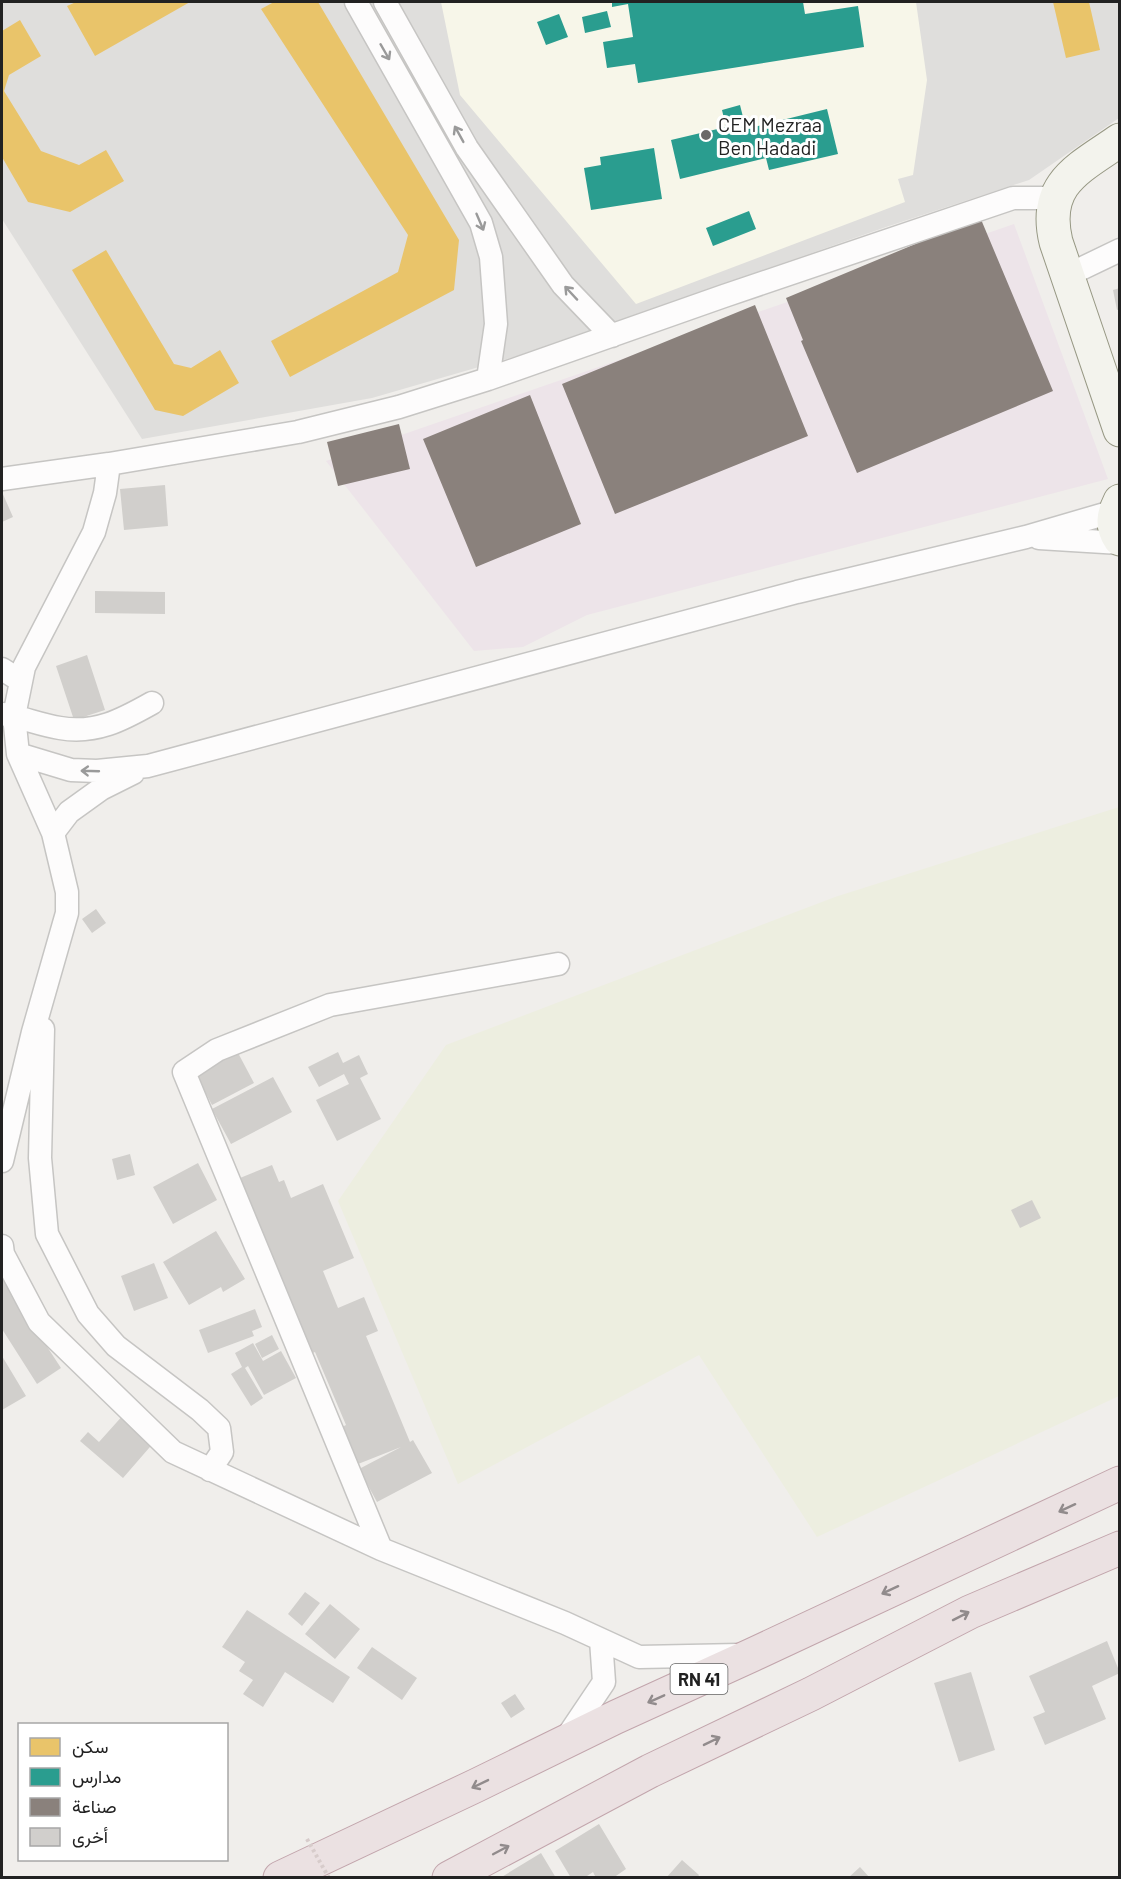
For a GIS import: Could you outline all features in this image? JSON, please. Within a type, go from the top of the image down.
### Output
[{"type":"highway","name":"RN 41","points":[[280,1878],[616,1717],[1119,1483]]},
{"type":"highway","points":[[449,1878],[650,1771],[811,1694],[970,1612],[1119,1548]]},
{"type":"main road","points":[[1119,140],[1072,173],[1062,184],[1052,212],[1053,228],[1119,430]]},
{"type":"street","points":[[356,2],[481,223],[490,257],[496,324],[488,379]]},
{"type":"street","points":[[385,2],[467,148],[563,285],[612,336]]},
{"type":"street","points":[[2,479],[109,464],[298,432],[399,407],[488,379],[1013,198],[1056,198]]},
{"type":"street","points":[[1068,275],[1119,250]]},
{"type":"street","points":[[2,1161],[33,1032],[68,913],[67,892],[53,833],[18,754],[8,715],[24,667],[94,532],[105,493],[109,464]]},
{"type":"street","points":[[18,754],[71,770],[97,771],[148,766],[797,592],[1026,537],[1118,519]]},
{"type":"street","points":[[1026,537],[1118,519]]},
{"type":"street","points":[[2,669],[21,681]]},
{"type":"street","points":[[8,715],[60,728],[92,729],[120,720],[152,703]]},
{"type":"street","points":[[53,833],[69,812],[101,789],[148,766]]},
{"type":"street","points":[[381,1550],[183,1072],[217,1050],[330,1005],[558,964]]},
{"type":"street","points":[[43,996],[40,1158],[47,1234],[88,1314],[116,1346],[200,1410],[219,1428],[222,1452],[210,1470]]},
{"type":"street","points":[[2,1246],[3,1254],[39,1322],[172,1452],[381,1550],[565,1623],[639,1657],[752,1655]]},
{"type":"street","points":[[563,1743],[604,1682],[601,1640]]},
{"type":"path","points":[[307,1839],[329,1878]]},
{"type":"shaded area","points":[[2,2],[1119,2],[1119,118],[1029,180],[886,227],[517,356],[372,398],[142,439],[2,219]]},
{"type":"shaded area","name":"CEM Mezraa Ben Hadadi","points":[[441,2],[916,2],[927,80],[913,175],[898,179],[905,202],[636,304],[460,95]]},
{"type":"shaded area","points":[[1014,224],[1108,479],[587,615],[523,647],[474,651],[326,461]]},
{"type":"shaded area","points":[[1119,807],[1119,1396],[817,1537],[699,1355],[458,1484],[338,1201],[446,1045],[835,897]]},
{"type":"building: سكن","points":[[76,2],[190,2],[95,56],[67,6]]},
{"type":"building: سكن","points":[[274,2],[318,2],[459,240],[454,290],[290,377],[271,341],[398,272],[408,235],[261,9]]},
{"type":"building: سكن","points":[[1053,2],[1089,2],[1100,50],[1066,58]]},
{"type":"building: سكن","points":[[20,20],[41,56],[9,75],[4,91],[41,151],[79,165],[106,150],[124,181],[70,212],[28,202],[2,157],[2,31]]},
{"type":"building: سكن","points":[[106,250],[174,364],[191,368],[220,350],[239,383],[183,416],[155,410],[72,270]]},
{"type":"building: مدارس","points":[[612,2],[803,2],[805,14],[858,6],[864,47],[638,83],[635,64],[607,68],[603,42],[633,37],[628,4],[612,7]]},
{"type":"building: مدارس","points":[[607,11],[611,27],[585,33],[582,17]]},
{"type":"building: مدارس","points":[[559,14],[568,37],[546,45],[537,22]]},
{"type":"building: مدارس","points":[[740,105],[746,129],[827,109],[838,154],[769,170],[766,158],[680,179],[671,140],[726,127],[722,110]]},
{"type":"building: مدارس","points":[[654,148],[662,199],[591,210],[584,168],[601,165],[600,157]]},
{"type":"building: مدارس","points":[[749,211],[756,229],[713,246],[706,228]]},
{"type":"building: صناعة","points":[[980,217],[1053,391],[857,473],[801,341],[803,340],[786,298]]},
{"type":"building: صناعة","points":[[755,305],[808,436],[615,514],[562,384]]},
{"type":"building: صناعة","points":[[530,395],[581,524],[476,567],[423,439]]},
{"type":"building: صناعة","points":[[399,424],[410,469],[338,486],[327,442]]},
{"type":"building: أخرى","points":[[1120,288],[1120,309],[1117,310],[1113,290]]},
{"type":"building: أخرى","points":[[165,485],[168,526],[124,530],[120,489]]},
{"type":"building: أخرى","points":[[2,492],[13,517],[2,522]]},
{"type":"building: أخرى","points":[[95,591],[165,592],[165,614],[95,613]]},
{"type":"building: أخرى","points":[[87,655],[105,710],[74,720],[56,666]]},
{"type":"building: أخرى","points":[[96,909],[106,923],[92,933],[82,919]]},
{"type":"building: أخرى","points":[[237,1051],[254,1083],[212,1105],[195,1073]]},
{"type":"building: أخرى","points":[[338,1052],[343,1063],[359,1055],[368,1074],[360,1078],[381,1119],[337,1141],[316,1100],[349,1084],[344,1074],[319,1087],[308,1067]]},
{"type":"building: أخرى","points":[[273,1077],[292,1112],[231,1144],[212,1109]]},
{"type":"building: أخرى","points":[[130,1154],[135,1175],[117,1180],[112,1159]]},
{"type":"building: أخرى","points":[[198,1163],[217,1200],[173,1224],[153,1187]]},
{"type":"building: أخرى","points":[[272,1165],[279,1182],[284,1180],[291,1198],[323,1184],[354,1258],[323,1271],[338,1308],[364,1297],[378,1331],[366,1336],[410,1442],[413,1440],[432,1473],[377,1502],[359,1469],[401,1447],[353,1466],[338,1429],[346,1425],[315,1352],[308,1355],[294,1321],[299,1319],[240,1178]]},
{"type":"building: أخرى","points":[[1032,1200],[1041,1218],[1020,1228],[1011,1210]]},
{"type":"building: أخرى","points":[[216,1231],[245,1279],[223,1292],[221,1287],[189,1305],[163,1262]]},
{"type":"building: أخرى","points":[[154,1263],[168,1298],[134,1311],[121,1276]]},
{"type":"building: أخرى","points":[[2,1278],[61,1368],[37,1384],[2,1329]]},
{"type":"building: أخرى","points":[[255,1309],[262,1327],[252,1331],[254,1336],[208,1353],[199,1330]]},
{"type":"building: أخرى","points":[[272,1335],[279,1349],[262,1358],[255,1344]]},
{"type":"building: أخرى","points":[[253,1343],[263,1361],[281,1351],[296,1378],[264,1395],[248,1366],[245,1368],[263,1398],[251,1406],[231,1374],[242,1367],[235,1353]]},
{"type":"building: أخرى","points":[[2,1356],[26,1396],[2,1410]]},
{"type":"building: أخرى","points":[[125,1413],[156,1440],[123,1478],[80,1441],[88,1432],[99,1442]]},
{"type":"building: أخرى","points":[[305,1592],[320,1603],[302,1626],[288,1614]]},
{"type":"building: أخرى","points":[[330,1604],[360,1629],[335,1659],[305,1634]]},
{"type":"building: أخرى","points":[[247,1610],[350,1677],[333,1703],[285,1672],[263,1707],[243,1694],[253,1680],[239,1671],[245,1662],[222,1647]]},
{"type":"building: أخرى","points":[[1107,1641],[1120,1673],[1092,1686],[1106,1719],[1045,1745],[1033,1717],[1045,1712],[1029,1676]]},
{"type":"building: أخرى","points":[[372,1647],[417,1678],[402,1700],[357,1668]]},
{"type":"building: أخرى","points":[[971,1672],[995,1750],[959,1762],[934,1683]]},
{"type":"building: أخرى","points":[[515,1694],[525,1709],[511,1718],[501,1703]]},
{"type":"building: أخرى","points":[[599,1824],[626,1869],[613,1878],[596,1878],[593,1872],[584,1878],[571,1878],[555,1851]]},
{"type":"building: أخرى","points":[[541,1853],[556,1878],[500,1878]]},
{"type":"building: أخرى","points":[[682,1860],[699,1875],[697,1878],[666,1878]]},
{"type":"building: أخرى","points":[[860,1867],[870,1878],[848,1878]]},
{"type":"place","name":"CEM Mezraa Ben Hadadi","points":[[706,135]]}]
